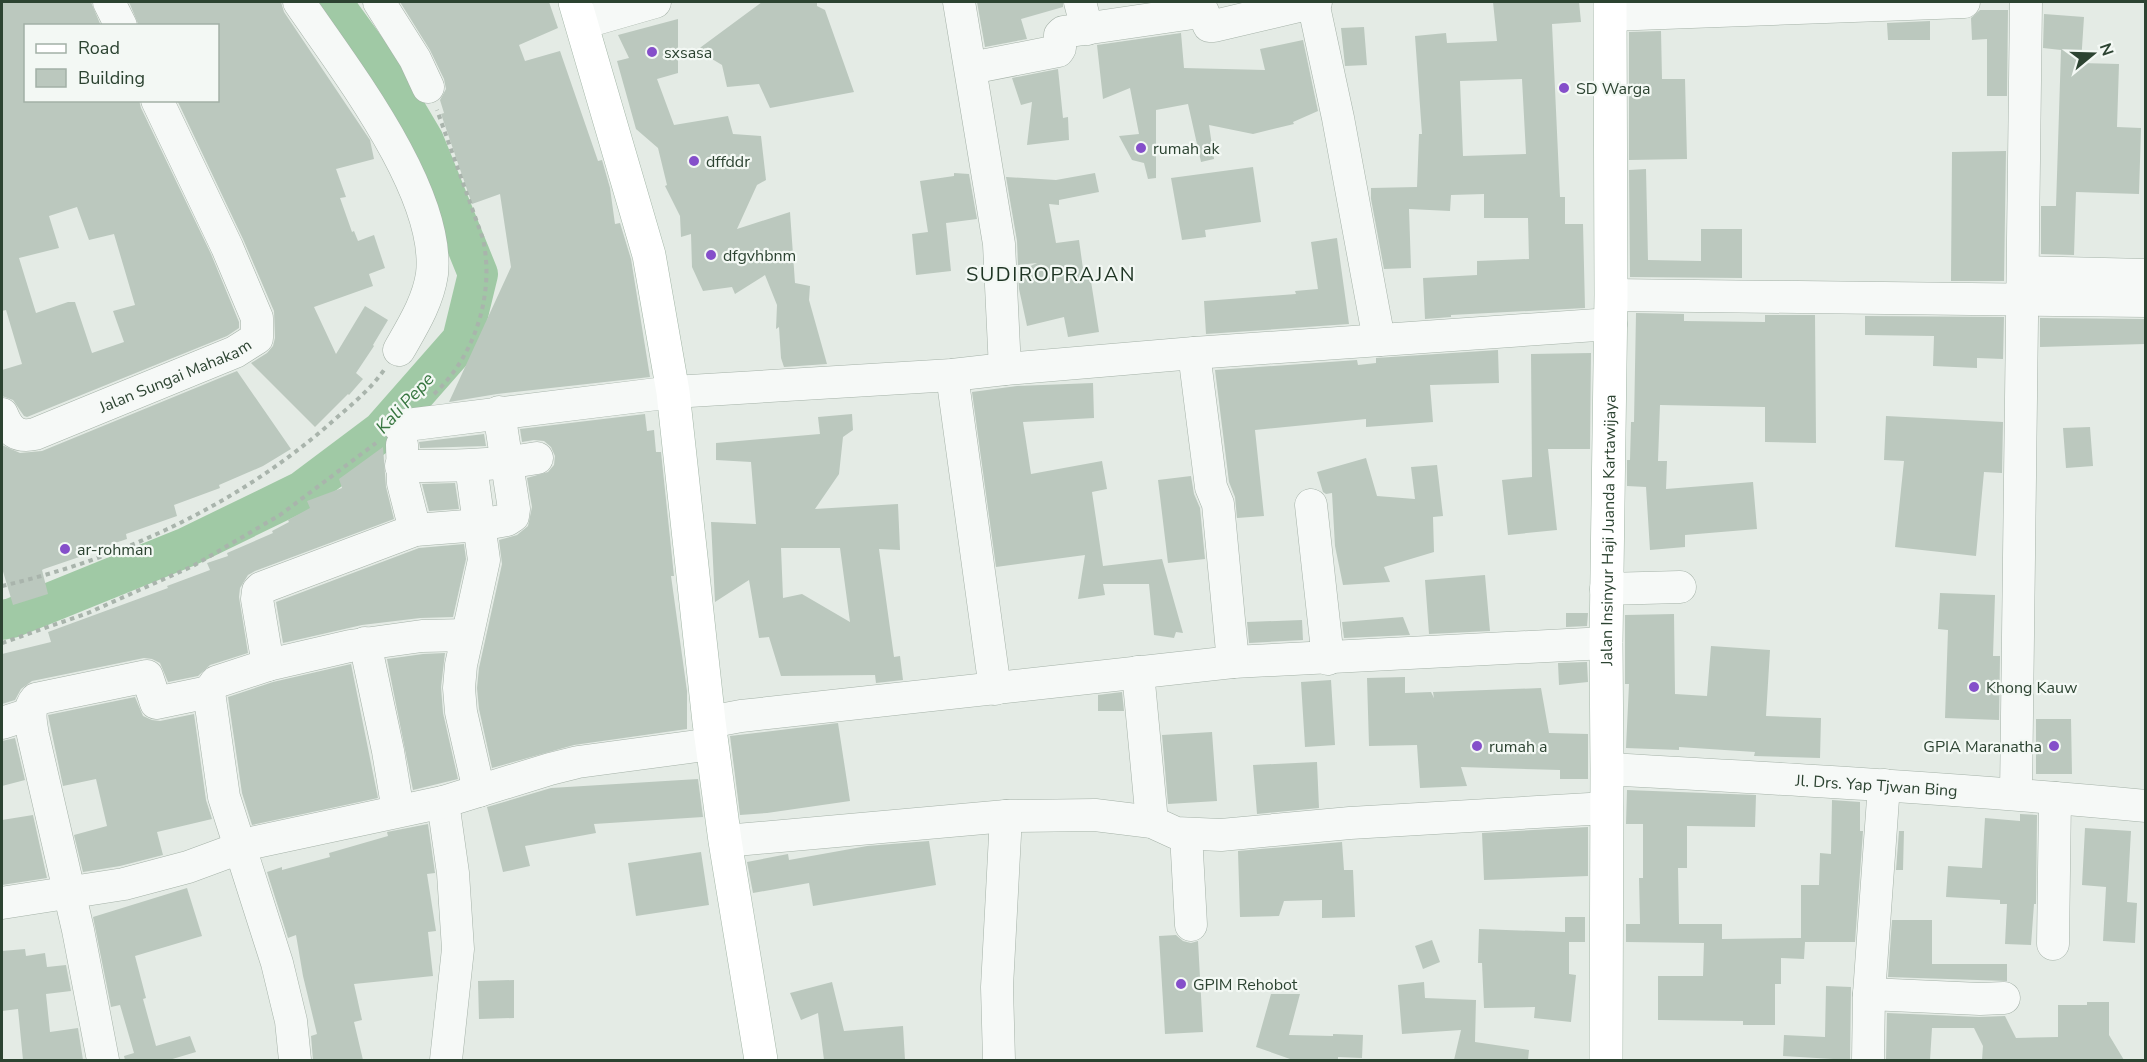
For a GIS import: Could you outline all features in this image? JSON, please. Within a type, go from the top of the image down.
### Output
[{"type":"main road","name":"Jalan Insinyur Haji Juanda Kartawijaya","points":[[1606,1060],[1606,589],[1611,310],[1610,8]]},
{"type":"main road","points":[[579,12],[649,255],[673,393],[710,733],[760,1060]]},
{"type":"street","points":[[109,2],[120,24]]},
{"type":"street","points":[[299,2],[365,97],[400,158],[422,209],[429,232],[432,274],[428,294],[399,350]]},
{"type":"street","points":[[379,2],[421,73]]},
{"type":"street","points":[[579,12],[655,2]]},
{"type":"street","points":[[959,2],[999,244],[1005,369]]},
{"type":"street","points":[[971,68],[1058,51],[1061,33],[1083,15],[1183,7],[1203,12],[1208,25],[1214,26],[1314,2],[1379,340]]},
{"type":"street","points":[[1610,8],[1964,2]]},
{"type":"street","points":[[2016,794],[2026,2]]},
{"type":"street","name":"Jalan Sungai Mahakam","points":[[9,424],[24,436],[51,429],[236,352],[257,338],[257,318],[244,287],[158,102]]},
{"type":"street","points":[[415,530],[406,500],[401,466],[402,425],[673,393],[952,375],[1194,353],[1379,340],[1611,310],[2023,286],[2145,275]]},
{"type":"street","points":[[2023,286],[2145,301]]},
{"type":"street","points":[[1194,353],[1211,487],[1218,504],[1233,662]]},
{"type":"street","points":[[952,375],[995,689]]},
{"type":"street","points":[[268,665],[257,599],[258,591],[267,585],[415,530],[479,525],[507,520],[513,516],[514,509],[499,412]]},
{"type":"street","points":[[401,466],[471,466],[537,458]]},
{"type":"street","points":[[471,466],[484,560],[461,665],[461,712],[479,790]]},
{"type":"street","points":[[1311,505],[1328,659]]},
{"type":"street","points":[[1606,589],[1680,587]]},
{"type":"street","points":[[295,1060],[291,1021],[277,963],[224,797],[209,692],[216,682],[268,665],[365,643],[422,636],[467,635]]},
{"type":"street","points":[[365,643],[382,720],[398,811]]},
{"type":"street","points":[[2,903],[124,884],[170,872],[240,846],[443,802],[578,762],[710,733],[741,716],[1233,662],[1328,659],[1606,643]]},
{"type":"street","points":[[1138,672],[1152,822]]},
{"type":"street","points":[[103,1060],[80,942],[33,735],[16,719],[36,699],[147,676],[156,703],[209,692]]},
{"type":"street","name":"Jl. Drs. Yap Tjwan Bing","points":[[1607,769],[1884,784],[2145,806]]},
{"type":"street","points":[[1868,1060],[1869,994],[1884,784]]},
{"type":"street","points":[[2053,944],[2055,798]]},
{"type":"street","points":[[443,802],[453,873],[458,949],[446,1060]]},
{"type":"street","points":[[725,841],[1006,816],[1095,815],[1152,822],[1176,833],[1221,835],[1350,823],[1607,808]]},
{"type":"street","points":[[999,1060],[997,987],[1006,816]]},
{"type":"street","points":[[1186,834],[1191,925]]},
{"type":"street","points":[[1869,994],[2004,998]]},
{"type":"path","points":[[421,73],[477,222],[486,255],[483,304],[474,337],[464,358],[433,396]]},
{"type":"path","points":[[2,586],[90,562],[133,545],[241,490],[310,442],[379,378],[399,350]]},
{"type":"path","points":[[2,643],[88,613],[201,561],[280,515],[402,425]]},
{"type":"building","points":[[2,2],[91,2],[100,24],[24,24],[24,102],[140,102],[211,254],[239,322],[239,328],[227,336],[27,417],[13,400],[2,396],[2,370],[22,364],[6,310],[2,311]],"holes":[[[77,207],[89,240],[114,234],[135,305],[113,311],[124,342],[92,353],[75,302],[68,302],[36,313],[19,258],[59,248],[49,216]]]},
{"type":"building","points":[[129,2],[281,2],[284,12],[370,140],[374,159],[336,169],[346,197],[340,198],[352,232],[354,231],[358,241],[374,235],[385,268],[369,274],[373,286],[314,307],[336,354],[365,306],[388,320],[356,373],[363,379],[315,427],[251,363],[267,353],[273,346],[274,311],[243,239],[178,102],[219,102],[219,24],[138,24]]},
{"type":"building","points":[[400,2],[549,2],[558,28],[519,45],[525,61],[560,51],[598,161],[602,160],[610,188],[615,224],[620,223],[631,259],[650,377],[497,394],[449,402],[511,267],[500,194],[472,204],[441,114],[444,113],[440,100],[446,89],[444,79],[430,50]]},
{"type":"building","points":[[762,2],[817,2],[817,6],[825,10],[854,92],[770,108],[759,84],[727,87],[722,65],[697,50]]},
{"type":"building","points":[[977,2],[1063,2],[1063,7],[1021,19],[1027,39],[985,47]]},
{"type":"building","points":[[1493,2],[1579,2],[1581,22],[1552,24],[1560,197],[1565,197],[1565,224],[1583,224],[1585,308],[1451,315],[1451,317],[1425,319],[1423,278],[1477,275],[1477,261],[1529,259],[1528,218],[1484,218],[1484,194],[1451,195],[1450,211],[1409,209],[1411,268],[1384,269],[1371,199],[1371,188],[1417,187],[1419,134],[1422,134],[1415,36],[1446,33],[1447,43],[1497,41]],"holes":[[[1522,79],[1526,154],[1463,156],[1460,81]]]},
{"type":"building","points":[[1980,10],[2008,10],[2007,96],[1987,96],[1987,39],[1972,40],[1971,18]]},
{"type":"building","points":[[2044,14],[2084,17],[2081,63],[2119,64],[2117,127],[2141,128],[2139,194],[2076,192],[2074,255],[2041,254],[2041,206],[2056,206],[2061,50],[2043,48]]},
{"type":"building","points":[[678,19],[678,73],[657,79],[674,125],[728,116],[733,134],[761,136],[766,180],[757,185],[737,229],[790,212],[795,283],[810,286],[809,300],[827,364],[784,367],[781,358],[779,327],[776,329],[777,305],[765,275],[735,294],[732,287],[703,291],[692,267],[691,234],[681,237],[680,216],[665,186],[667,185],[658,148],[636,129],[617,61],[629,58],[618,35]]},
{"type":"building","points":[[1930,21],[1930,40],[1888,40],[1887,23]]},
{"type":"building","points":[[1364,27],[1367,65],[1345,66],[1341,28]]},
{"type":"building","points":[[1661,31],[1662,79],[1685,79],[1687,159],[1629,160],[1629,32]]},
{"type":"building","points":[[1181,33],[1184,68],[1265,70],[1260,49],[1303,40],[1318,111],[1293,122],[1294,124],[1253,134],[1209,125],[1214,159],[1201,162],[1188,104],[1156,110],[1156,178],[1148,179],[1144,163],[1132,160],[1119,136],[1139,134],[1130,88],[1103,99],[1097,45]]},
{"type":"building","points":[[1058,69],[1063,118],[1068,117],[1069,140],[1027,145],[1032,102],[1021,105],[1012,78]]},
{"type":"building","points":[[2006,151],[2004,281],[1951,281],[1952,152]]},
{"type":"building","points":[[1253,167],[1261,222],[1205,230],[1206,237],[1182,240],[1171,178]]},
{"type":"building","points":[[1646,169],[1648,260],[1701,261],[1701,229],[1742,229],[1742,278],[1630,277],[1629,170]]},
{"type":"building","points":[[954,173],[969,174],[977,219],[946,223],[951,271],[916,275],[912,234],[928,232],[920,181],[954,176]]},
{"type":"building","points":[[1095,173],[1099,192],[1059,200],[1059,205],[1049,204],[1056,243],[1079,240],[1084,276],[1090,275],[1099,332],[1068,337],[1064,317],[1027,326],[1019,289],[1018,272],[1037,263],[1018,265],[1017,241],[1006,177],[1056,180]]},
{"type":"building","points":[[1337,238],[1349,324],[1206,334],[1204,301],[1296,294],[1295,291],[1318,289],[1311,242]]},
{"type":"building","points":[[1636,313],[1684,314],[1684,321],[1765,322],[1765,315],[1815,315],[1816,443],[1765,442],[1765,407],[1660,405],[1658,461],[1667,461],[1666,489],[1753,482],[1757,529],[1685,535],[1685,547],[1650,550],[1646,487],[1627,486],[1631,422],[1634,422]]},
{"type":"building","points":[[1865,316],[2004,317],[2003,359],[1977,358],[1977,368],[1933,366],[1934,336],[1865,335]]},
{"type":"building","points":[[2040,318],[2145,319],[2145,344],[2040,347]]},
{"type":"building","points":[[1498,350],[1499,383],[1430,385],[1433,422],[1366,427],[1366,419],[1255,430],[1264,516],[1237,518],[1235,497],[1229,482],[1215,370],[1357,360],[1358,365],[1376,363],[1376,358]]},
{"type":"building","points":[[1591,353],[1590,449],[1548,449],[1557,530],[1508,535],[1502,480],[1532,477],[1531,354]]},
{"type":"building","points":[[237,371],[291,449],[263,466],[219,485],[220,488],[174,505],[177,516],[126,534],[127,539],[42,570],[48,594],[13,605],[2,568],[2,445],[20,453],[42,451]]},
{"type":"building","points":[[1093,383],[1094,418],[1023,422],[1031,474],[1102,461],[1107,489],[1092,492],[1103,566],[1162,559],[1183,633],[1176,632],[1174,638],[1154,635],[1149,584],[1103,584],[1105,595],[1078,599],[1085,555],[996,567],[972,392],[1017,386]]},
{"type":"building","points":[[645,414],[647,431],[654,430],[656,452],[661,452],[674,576],[671,576],[687,691],[687,729],[574,745],[492,768],[479,709],[477,688],[479,668],[502,564],[499,540],[517,535],[528,526],[532,507],[527,478],[548,472],[554,465],[555,456],[551,447],[544,441],[522,442],[520,429]]},
{"type":"building","points":[[852,414],[853,430],[843,437],[839,474],[815,509],[898,504],[900,550],[879,549],[894,657],[900,656],[903,680],[876,683],[875,675],[781,676],[769,637],[759,638],[749,580],[715,602],[711,522],[756,524],[751,462],[716,460],[716,443],[820,434],[818,417]],"holes":[[[781,548],[840,548],[850,622],[802,594],[783,598]]]},
{"type":"building","points":[[1886,416],[2003,422],[2002,473],[1984,472],[1976,556],[1895,547],[1904,461],[1884,460]]},
{"type":"building","points":[[2090,427],[2093,466],[2066,468],[2063,428]]},
{"type":"building","points":[[484,434],[486,446],[420,448],[419,442]]},
{"type":"building","points":[[383,447],[386,487],[394,519],[248,575],[240,588],[239,597],[248,653],[210,665],[198,676],[168,682],[160,663],[144,658],[32,681],[21,689],[15,700],[2,704],[2,654],[51,642],[48,632],[210,570],[207,563],[228,556],[227,553],[273,533],[272,531],[289,522],[288,520],[310,508],[307,501],[342,488],[339,479]]},
{"type":"building","points":[[1366,458],[1377,496],[1415,499],[1411,467],[1437,465],[1443,516],[1433,517],[1434,552],[1384,567],[1390,582],[1343,585],[1335,546],[1332,493],[1323,492],[1317,472]]},
{"type":"building","points":[[1191,476],[1194,494],[1200,508],[1205,559],[1168,563],[1158,480]]},
{"type":"building","points":[[455,483],[459,509],[429,511],[422,484]]},
{"type":"building","points":[[464,544],[466,559],[453,617],[420,618],[362,625],[283,643],[276,602],[419,548]]},
{"type":"building","points":[[1485,575],[1490,631],[1429,634],[1425,580]]},
{"type":"building","points":[[1940,593],[1995,595],[1993,656],[2000,656],[1999,720],[1945,718],[1948,630],[1938,629]]},
{"type":"building","points":[[1566,613],[1588,613],[1587,626],[1566,627]]},
{"type":"building","points":[[1674,614],[1675,694],[1707,696],[1711,646],[1770,650],[1766,716],[1821,718],[1820,758],[1754,756],[1755,752],[1679,747],[1679,750],[1626,748],[1629,684],[1625,684],[1625,615]]},
{"type":"building","points":[[1403,617],[1410,635],[1344,638],[1342,622]]},
{"type":"building","points":[[1302,620],[1303,640],[1249,643],[1247,622]]},
{"type":"building","points":[[445,653],[441,687],[443,713],[458,779],[413,790],[387,659]]},
{"type":"building","points":[[1587,662],[1588,682],[1559,685],[1558,663]]},
{"type":"building","points":[[351,664],[378,798],[252,825],[242,793],[228,697],[273,682]]},
{"type":"building","name":"rumah a","points":[[1405,677],[1405,693],[1431,692],[1434,698],[1433,692],[1541,688],[1549,733],[1588,734],[1588,779],[1560,779],[1560,770],[1461,767],[1467,786],[1420,788],[1417,745],[1369,746],[1367,678]]},
{"type":"building","points":[[1331,680],[1335,745],[1305,747],[1301,682]]},
{"type":"building","points":[[1122,692],[1124,711],[1098,711],[1098,695]]},
{"type":"building","points":[[135,697],[143,716],[152,720],[160,721],[194,714],[206,800],[212,819],[157,832],[163,855],[120,866],[83,872],[74,835],[107,826],[96,779],[63,786],[48,715]]},
{"type":"building","name":"GPIA Maranatha","points":[[2036,719],[2071,719],[2072,774],[2036,774]]},
{"type":"building","points":[[838,723],[850,801],[740,815],[730,736]]},
{"type":"building","points":[[1212,732],[1217,801],[1168,804],[1162,735]]},
{"type":"building","points":[[15,738],[25,780],[2,786],[2,741]]},
{"type":"building","points":[[1317,762],[1319,808],[1257,814],[1253,765]]},
{"type":"building","points":[[698,779],[703,817],[594,824],[596,833],[525,846],[530,866],[503,872],[487,807],[551,788]]},
{"type":"building","points":[[1627,790],[1756,795],[1755,827],[1687,826],[1687,868],[1678,868],[1679,924],[1722,924],[1722,939],[1801,938],[1801,885],[1819,885],[1820,853],[1831,854],[1832,800],[1860,802],[1860,831],[1863,831],[1855,942],[1805,942],[1804,959],[1781,958],[1781,984],[1775,984],[1775,1025],[1743,1025],[1743,1021],[1658,1020],[1658,976],[1703,976],[1704,943],[1626,942],[1626,924],[1640,924],[1639,878],[1643,878],[1643,824],[1626,824]]},
{"type":"building","points":[[2020,814],[2037,815],[2036,904],[2034,904],[2031,945],[2005,944],[2007,904],[2000,904],[2000,900],[1946,897],[1948,866],[1982,868],[1985,818],[2020,821]]},
{"type":"building","points":[[33,815],[47,878],[2,885],[2,820]]},
{"type":"building","points":[[428,824],[435,873],[427,874],[436,931],[428,932],[433,976],[354,984],[362,1020],[354,1022],[363,1060],[313,1060],[311,1036],[317,1034],[296,935],[288,938],[267,872],[330,857],[329,853],[388,836],[387,832]]},
{"type":"building","points":[[1588,827],[1588,876],[1484,880],[1482,833]]},
{"type":"building","points":[[2085,828],[2131,831],[2127,902],[2137,903],[2135,943],[2103,941],[2106,887],[2082,885]]},
{"type":"building","points":[[1899,831],[1904,831],[1903,870],[1896,870]]},
{"type":"building","points":[[929,841],[936,885],[813,906],[809,883],[753,893],[747,862],[788,854],[789,860],[867,846]]},
{"type":"building","points":[[1342,842],[1344,870],[1353,870],[1355,917],[1322,918],[1322,900],[1284,901],[1279,916],[1240,917],[1238,851]]},
{"type":"building","points":[[701,852],[709,905],[636,916],[628,863]]},
{"type":"building","points":[[187,888],[202,936],[135,956],[146,998],[143,999],[156,1046],[190,1036],[196,1052],[169,1060],[125,1060],[124,1056],[134,1053],[120,1005],[111,1007],[93,917]]},
{"type":"building","points":[[1565,917],[1585,917],[1585,942],[1569,942],[1569,974],[1576,975],[1571,1022],[1534,1018],[1535,1007],[1484,1008],[1482,963],[1478,963],[1479,929],[1565,932]]},
{"type":"building","points":[[1892,920],[1932,920],[1932,964],[2007,964],[2007,981],[1888,977]]},
{"type":"building","name":"GPIM Rehobot","points":[[1176,935],[1183,941],[1191,943],[1198,941],[1203,1032],[1165,1034],[1159,936]]},
{"type":"building","points":[[1432,940],[1440,962],[1423,969],[1415,946]]},
{"type":"building","points":[[25,949],[26,956],[45,953],[47,967],[66,965],[71,991],[46,994],[50,1032],[78,1028],[83,1060],[23,1060],[18,1009],[2,1011],[2,951]]},
{"type":"building","points":[[514,980],[514,1018],[479,1019],[478,981]]},
{"type":"building","points":[[832,982],[844,1031],[903,1026],[905,1060],[824,1060],[818,1013],[801,1020],[790,993]]},
{"type":"building","points":[[1424,982],[1425,998],[1476,1000],[1475,1042],[1529,1050],[1528,1060],[1454,1060],[1461,1030],[1402,1034],[1398,985]]},
{"type":"building","points":[[1826,986],[1851,987],[1850,1060],[1783,1056],[1784,1035],[1825,1037]]},
{"type":"building","points":[[1271,994],[1300,994],[1289,1035],[1363,1035],[1362,1058],[1293,1060],[1256,1047]]},
{"type":"building","points":[[2087,1002],[2109,1002],[2109,1035],[2124,1060],[1982,1060],[1983,1046],[1974,1028],[1932,1028],[1930,1060],[1886,1060],[1887,1013],[2005,1016],[2016,1038],[2058,1037],[2058,1005],[2087,1005]]},
{"type":"waterway","name":"Kali Pepe","points":[[2,620],[12,618],[187,547],[302,491],[382,431],[462,340],[478,274],[424,141],[385,75],[332,2]]},
{"type":"waterway","points":[[388,81],[412,69]]},
{"type":"place","name":"sxsasa","points":[[652,52]]},
{"type":"place","name":"SD Warga","points":[[1564,88]]},
{"type":"place","name":"rumah ak","points":[[1141,148]]},
{"type":"place","name":"dffddr","points":[[694,161]]},
{"type":"place","name":"dfgvhbnm","points":[[711,255]]},
{"type":"place","name":"ar-rohman","points":[[65,549]]},
{"type":"place","name":"Khong Kauw","points":[[1974,687]]},
{"type":"place","name":"rumah a","points":[[1477,746]]},
{"type":"place","name":"GPIA Maranatha","points":[[2054,746]]},
{"type":"place","name":"GPIM Rehobot","points":[[1181,984]]},
{"type":"district","name":"SUDIROPRAJAN","points":[[1051,274]]}]
